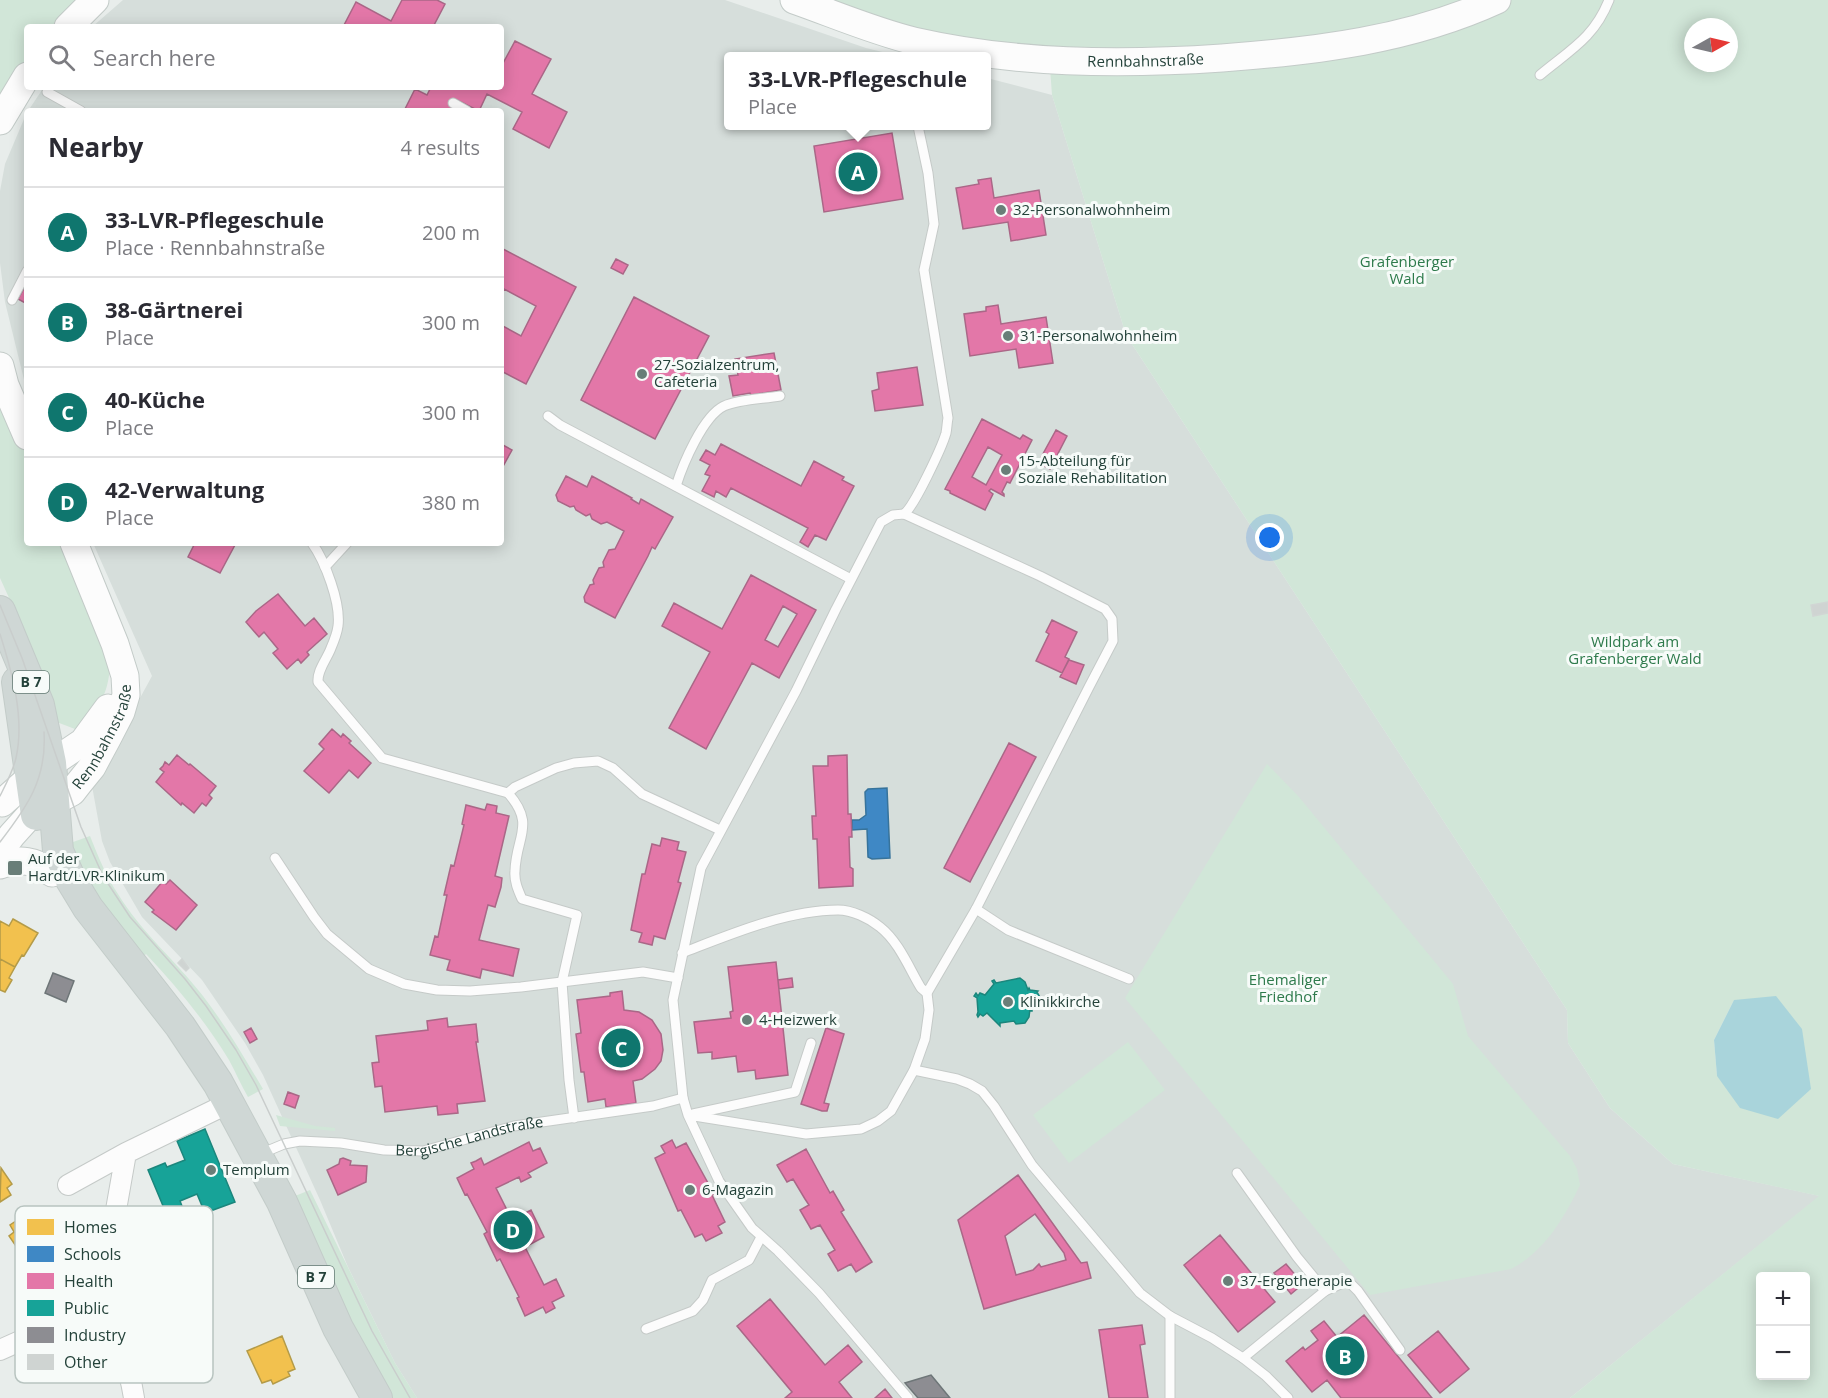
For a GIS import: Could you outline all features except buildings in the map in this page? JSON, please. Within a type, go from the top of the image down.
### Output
[{"type":"main road","name":"B 7","points":[[0,611],[39,705],[42,850],[71,907],[93,938],[109,956],[152,990]]},
{"type":"main road","name":"B 7","points":[[12,641],[22,728],[58,851],[71,880],[88,908],[198,1050],[230,1102],[282,1202],[338,1328],[377,1398]]},
{"type":"street","points":[[71,24],[95,0]]},
{"type":"street","name":"Rennbahnstraße","points":[[794,0],[912,45],[984,52]]},
{"type":"street","name":"Rennbahnstraße","points":[[991,53],[1115,63],[1246,56],[1330,48],[1370,41],[1426,26],[1497,0]]},
{"type":"street","points":[[0,121],[31,90]]},
{"type":"street","points":[[0,366],[5,385],[24,429]]},
{"type":"street","name":"Rennbahnstraße","points":[[41,790],[72,792],[85,776],[121,712],[126,695],[125,676],[119,658],[97,596],[75,546]]},
{"type":"street","name":"Rennbahnstraße","points":[[41,790],[101,719],[112,700],[119,680],[119,658]]},
{"type":"street","points":[[1,805],[15,766],[22,728]]},
{"type":"street","points":[[1,805],[41,790]]},
{"type":"street","points":[[0,851],[31,814],[41,790]]},
{"type":"street","points":[[0,865],[21,860],[40,864],[52,873]]},
{"type":"street","points":[[68,1185],[126,1153],[230,1102]]},
{"type":"street","points":[[117,1206],[126,1153]]},
{"type":"street","points":[[0,1350],[15,1343]]},
{"type":"street","points":[[132,1383],[134,1398]]},
{"type":"lane","points":[[1540,75],[1590,34],[1609,0]]},
{"type":"lane","points":[[47,90],[76,108]]},
{"type":"lane","points":[[453,103],[462,108]]},
{"type":"lane","points":[[904,514],[911,507],[936,457],[946,432],[948,418],[925,278],[927,253],[934,224],[928,172],[919,130]]},
{"type":"lane","points":[[12,300],[24,277]]},
{"type":"lane","points":[[676,486],[699,435],[711,416],[731,404],[780,396]]},
{"type":"lane","points":[[548,416],[851,579]]},
{"type":"lane","points":[[688,1115],[806,1134],[861,1130],[891,1111],[914,1070],[925,1039],[929,1010],[927,993],[976,909],[1113,641],[1114,625],[1105,609],[1040,576],[904,514],[893,515],[881,522],[796,691],[701,868],[673,1000],[683,1098],[688,1115],[719,1182],[761,1237],[819,1293],[908,1398]]},
{"type":"lane","points":[[314,546],[325,567],[338,614],[338,625],[329,653],[318,674],[318,682],[382,758],[508,793],[517,803],[524,820],[515,870],[515,882],[522,899],[577,915],[562,982],[574,1118]]},
{"type":"lane","points":[[325,567],[344,546]]},
{"type":"lane","points":[[508,793],[515,787],[556,768],[574,763],[598,761],[613,768],[642,794],[720,830]]},
{"type":"lane","points":[[275,858],[327,934],[369,969],[404,984],[437,990],[470,991],[644,972],[678,978]]},
{"type":"lane","points":[[976,909],[1008,930],[1129,979]]},
{"type":"lane","points":[[682,953],[791,916],[839,910],[865,918],[890,936],[921,988],[927,993]]},
{"type":"lane","points":[[688,1115],[795,1092],[811,1043]]},
{"type":"lane","points":[[914,1070],[957,1079],[982,1092],[994,1106],[1032,1165],[1111,1262],[1140,1293],[1170,1316],[1212,1338],[1243,1358],[1266,1376],[1288,1398]]},
{"type":"lane","name":"Bergische Landstraße","points":[[258,1155],[284,1144],[300,1141],[341,1143],[384,1150],[423,1150],[494,1130],[653,1106],[683,1098]]},
{"type":"lane","points":[[1237,1173],[1325,1292]]},
{"type":"lane","points":[[646,1329],[693,1311],[703,1300],[712,1280],[749,1260],[761,1237]]},
{"type":"lane","points":[[1243,1358],[1340,1282],[1350,1283],[1400,1350]]},
{"type":"lane","points":[[1170,1316],[1170,1398]]},
{"type":"shaded area","points":[[123,0],[725,0],[882,52],[724,52],[724,130],[991,130],[991,79],[1052,95],[1126,335],[1567,1010],[1568,1043],[1610,1108],[1673,1164],[1820,1196],[1570,1398],[417,1398],[395,1363],[348,1267],[263,1075],[245,1043],[202,980],[142,917],[110,862],[102,841],[92,786],[152,676],[94,546],[504,546],[504,108],[30,108],[42,90],[504,90],[504,24],[95,24]]},
{"type":"shaded area","points":[[24,119],[24,380],[5,302],[0,263],[0,191],[5,164]]},
{"type":"green space","points":[[0,0],[87,0],[64,24],[24,24],[24,72],[0,110]]},
{"type":"green space","name":"Grafenberger Wald","points":[[811,0],[1828,0],[1828,1398],[1570,1398],[1819,1196],[1673,1164],[1610,1108],[1568,1043],[1567,1010],[1126,335],[1052,95],[1049,54],[991,48]],"holes":[[[1734,1000],[1717,1076],[1714,1040]]]},
{"type":"green space","points":[[0,385],[24,443],[24,546],[67,546],[110,664],[107,686],[102,699],[80,727],[75,729],[54,721],[15,611],[0,578]]},
{"type":"green space","name":"Ehemaliger Friedhof","points":[[1267,764],[1299,797],[1453,984],[1468,1036],[1570,1156],[1577,1169],[1580,1185],[1560,1221],[1534,1253],[1511,1269],[1370,1295],[1125,998]]},
{"type":"green space","points":[[90,836],[106,873],[127,908],[203,996],[263,1089],[248,1097],[229,1060],[201,1018],[146,954],[141,959],[72,859],[73,842]]},
{"type":"green space","points":[[1128,1042],[1165,1090],[1069,1163],[1033,1115]]},
{"type":"green space","points":[[276,1115],[315,1126],[335,1128],[335,1131],[280,1126]]},
{"type":"green space","points":[[283,1169],[295,1196],[310,1190],[395,1363],[417,1398],[391,1398],[361,1346]]},
{"type":"water","points":[[1776,996],[1802,1029],[1811,1089],[1778,1119],[1740,1108],[1717,1076],[1714,1040],[1734,1000]]},
{"type":"tram line","points":[[0,605],[22,658],[81,827],[103,876],[130,917],[185,979],[236,1050],[256,1085],[372,1331],[410,1398]]},
{"type":"tram line","points":[[0,634],[13,679],[19,727],[15,763],[0,796]]},
{"type":"tram line","points":[[0,842],[27,804],[39,778],[44,749],[44,732]]},
{"type":"place","name":"33-LVR-Pflegeschule","points":[[858,172]]},
{"type":"place","name":"32-Personalwohnheim","points":[[1001,210]]},
{"type":"place","name":"31-Personalwohnheim","points":[[1008,336]]},
{"type":"place","name":"27-Sozialzentrum, Cafeteria","points":[[642,374]]},
{"type":"place","name":"15-Abteilung für Soziale Rehabilitation","points":[[1006,470]]},
{"type":"place","name":"Auf der Hardt/LVR-Klinikum","points":[[15,868]]},
{"type":"place","name":"Klinikkirche","points":[[1008,1002]]},
{"type":"place","name":"4-Heizwerk","points":[[747,1020]]},
{"type":"place","name":"40-Küche","points":[[621,1048]]},
{"type":"place","name":"Templum","points":[[211,1170]]},
{"type":"place","name":"6-Magazin","points":[[690,1190]]},
{"type":"place","name":"42-Verwaltung","points":[[513,1230]]},
{"type":"place","name":"37-Ergotherapie","points":[[1228,1281]]},
{"type":"place","name":"38-Gärtnerei","points":[[1345,1356]]},
{"type":"park label","name":"Wildpark am Grafenberger Wald","points":[[1635,650]]}]
